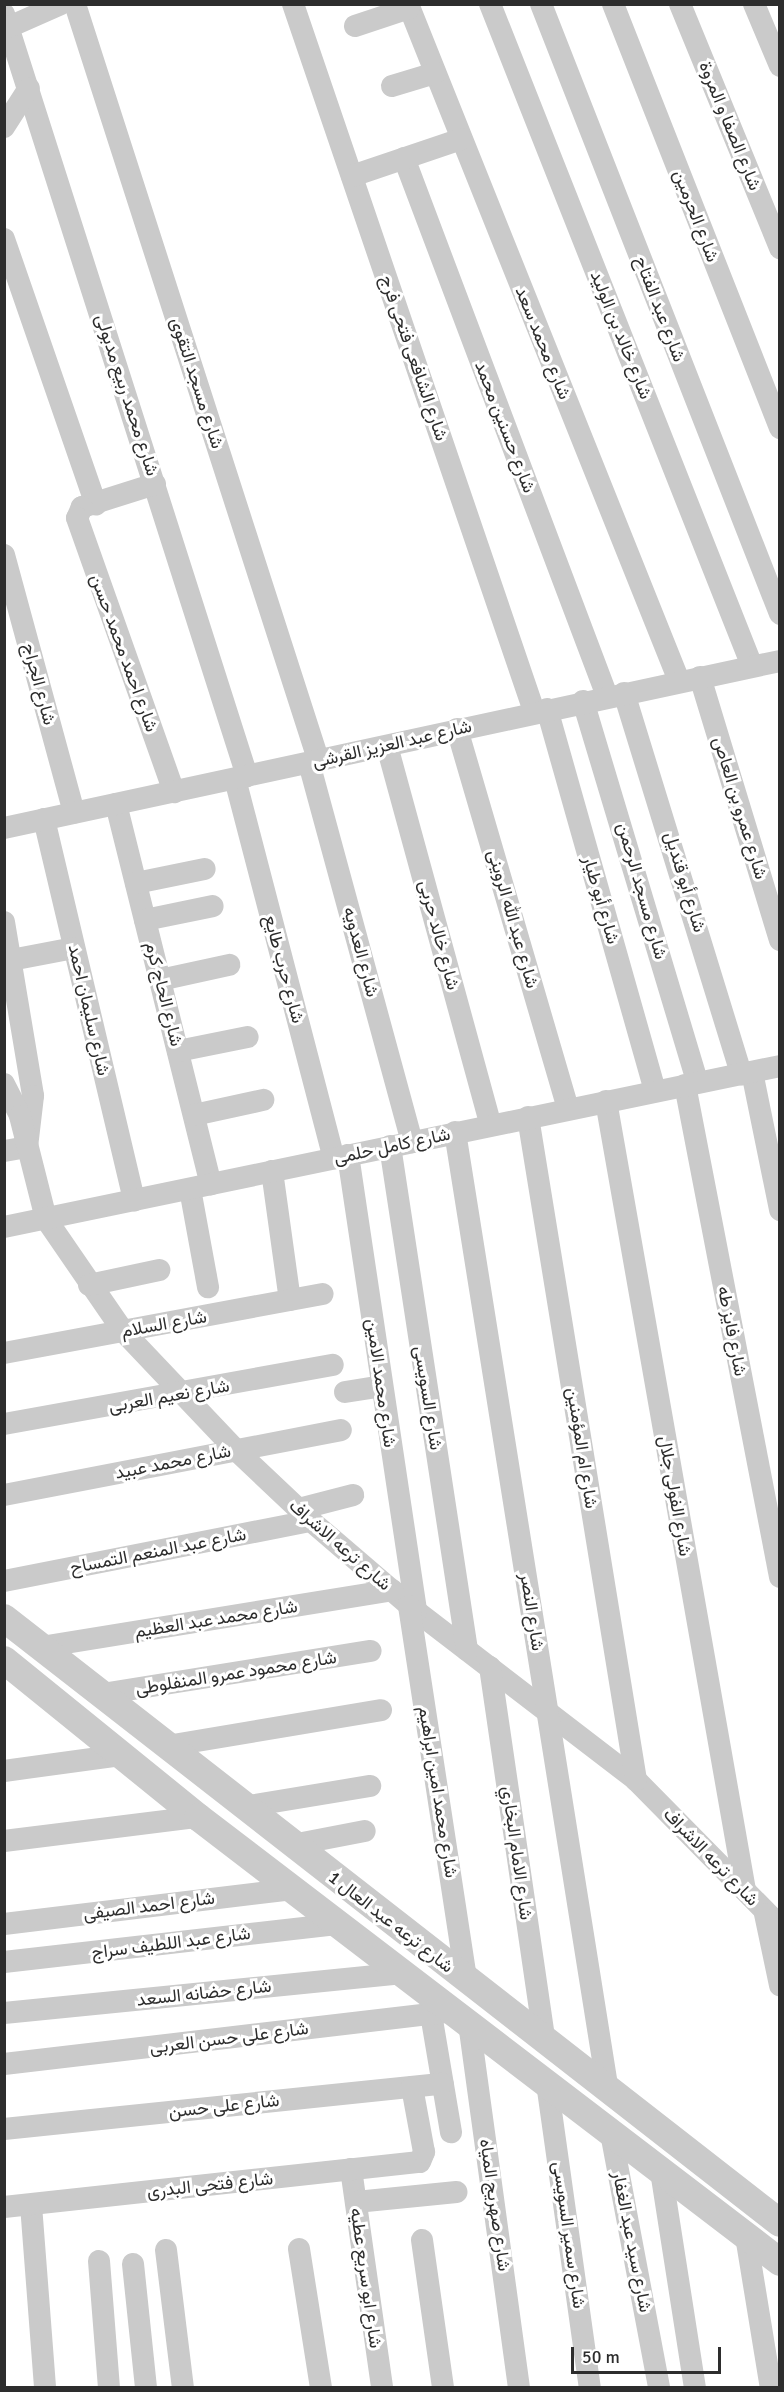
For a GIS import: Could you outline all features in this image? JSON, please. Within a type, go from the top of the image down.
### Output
[{"type":"street","points":[[7,20],[61,4]]},
{"type":"street","name":"شارع مسجد التقوى","points":[[75,4],[314,762]]},
{"type":"street","name":"شارع الشافعى فتحى فرج","points":[[293,4],[541,710]]},
{"type":"street","name":"شارع خالد بن الوليد","points":[[490,4],[752,666]]},
{"type":"street","name":"شارع عبد الفتاح","points":[[541,4],[780,614]]},
{"type":"street","name":"شارع الحرمين","points":[[613,4],[780,428]]},
{"type":"street","name":"شارع الصفا و المروة","points":[[681,4],[780,248]]},
{"type":"street","points":[[754,4],[780,66]]},
{"type":"street","points":[[355,26],[409,6]]},
{"type":"street","name":"شارع محمد سعد","points":[[409,6],[461,139],[689,679]]},
{"type":"street","name":"شارع محمد ربيع مدبولى","points":[[7,20],[155,484],[241,778]]},
{"type":"street","points":[[392,86],[435,74]]},
{"type":"street","points":[[4,127],[29,88]]},
{"type":"street","points":[[352,176],[461,139]]},
{"type":"street","name":"شارع حسنين محمد","points":[[404,158],[615,694]]},
{"type":"street","name":"شارع احمد محمد حسن","points":[[4,239],[174,792]]},
{"type":"street","points":[[87,508],[155,484]]},
{"type":"street","name":"شارع الجراج","points":[[4,555],[74,813]]},
{"type":"street","name":"شارع عبد العزيز القرشى","points":[[4,828],[387,746],[615,694],[780,661]]},
{"type":"street","name":"شارع عمرو بن العاص","points":[[689,679],[780,940]]},
{"type":"street","name":"شارع أبو قنديل","points":[[615,694],[746,1073],[780,1210]]},
{"type":"street","name":"شارع مسجد الرحمن","points":[[584,701],[691,1084]]},
{"type":"street","name":"شارع أبو طيار","points":[[541,710],[655,1091]]},
{"type":"street","name":"شارع عبد الله الروينى","points":[[457,729],[568,1109]]},
{"type":"street","name":"شارع خالد حربى","points":[[387,746],[491,1125]]},
{"type":"street","name":"شارع العدويه","points":[[314,762],[412,1142]]},
{"type":"street","name":"شارع حرب طايع","points":[[241,778],[341,1157]]},
{"type":"street","name":"شارع الحاج كرم","points":[[116,804],[194,1114],[208,1287]]},
{"type":"street","name":"شارع سليمان احمد","points":[[44,819],[134,1201]]},
{"type":"street","points":[[136,883],[206,869]]},
{"type":"street","points":[[145,920],[213,906]]},
{"type":"street","points":[[4,922],[31,1070],[33,1096],[27,1147],[4,1151]]},
{"type":"street","points":[[11,960],[74,948]]},
{"type":"street","points":[[160,980],[229,965]]},
{"type":"street","points":[[178,1051],[248,1037]]},
{"type":"street","name":"شارع كامل حلمى","points":[[4,1227],[780,1066]]},
{"type":"street","name":"شارع ترعه الاشراف","points":[[4,1084],[20,1116],[46,1219],[123,1331],[236,1450],[305,1515],[413,1608],[636,1780],[772,1920]]},
{"type":"street","name":"شارع فايز طه","points":[[691,1084],[780,1577]]},
{"type":"street","points":[[194,1114],[263,1100]]},
{"type":"street","name":"شارع الفولى جلال","points":[[606,1101],[745,1890]]},
{"type":"street","name":"شارع ام المؤمنين","points":[[528,1117],[636,1780]]},
{"type":"street","name":"شارع النصر","points":[[455,1132],[608,2092]]},
{"type":"street","name":"شارع السويسى","points":[[390,1146],[467,1650]]},
{"type":"street","name":"شارع محمد الامين","points":[[341,1157],[381,1386],[413,1608]]},
{"type":"street","points":[[272,1171],[290,1300]]},
{"type":"street","points":[[90,1285],[159,1270]]},
{"type":"street","name":"شارع السلام","points":[[4,1353],[323,1294]]},
{"type":"street","name":"شارع نعيم العربى","points":[[4,1424],[182,1394],[333,1365]]},
{"type":"street","points":[[345,1392],[381,1386]]},
{"type":"street","name":"شارع محمد عبيد","points":[[4,1495],[341,1430]]},
{"type":"street","name":"شارع عبد المنعم التمساح","points":[[4,1581],[305,1515],[353,1496]]},
{"type":"street","name":"شارع محمد عبد العظيم","points":[[41,1647],[392,1590]]},
{"type":"street","name":"شارع محمد امين ابراهيم","points":[[413,1608],[466,1979]]},
{"type":"street","name":"شارع ترعه عبد العال 1","points":[[4,1618],[243,1807],[544,2039],[608,2092],[780,2223]]},
{"type":"street","name":"شارع محمود عمرو المنفلوطى","points":[[102,1694],[370,1651]]},
{"type":"street","name":"شارع ترعه عبد العال 1","points":[[4,1660],[16,1680],[121,1755],[198,1817],[404,1974],[451,2016],[556,2090],[780,2262]]},
{"type":"street","name":"شارع الامام البخاري","points":[[490,1667],[544,2039]]},
{"type":"street","points":[[167,1746],[381,1710]]},
{"type":"street","points":[[4,1771],[121,1755]]},
{"type":"street","points":[[243,1807],[370,1786]]},
{"type":"street","points":[[4,1841],[198,1817]]},
{"type":"street","points":[[292,1845],[365,1832]]},
{"type":"street","name":"شارع احمد الصيفى","points":[[4,1924],[292,1889]]},
{"type":"street","points":[[772,1920],[780,1985]]},
{"type":"street","name":"شارع عبد اللطيف سراج","points":[[4,1962],[337,1924]]},
{"type":"street","name":"شارع حضانه السعد","points":[[4,2013],[404,1974]]},
{"type":"street","points":[[450,2132],[442,2084],[451,2016]]},
{"type":"street","name":"شارع على حسن العربى","points":[[4,2064],[451,2016]]},
{"type":"street","name":"شارع صهريج المياه","points":[[451,2016],[519,2388]]},
{"type":"street","points":[[556,2090],[584,2072]]},
{"type":"street","name":"شارع على حسن","points":[[4,2129],[442,2084]]},
{"type":"street","name":"شارع فتحى البدرى","points":[[4,2207],[416,2163],[424,2152],[412,2087]]},
{"type":"street","name":"شارع سمير السويسى","points":[[556,2090],[590,2388]]},
{"type":"street","name":"شارع سيد عبد الغفار","points":[[611,2133],[659,2388]]},
{"type":"street","name":"شارع ابو سريع عطيه","points":[[351,2169],[382,2388]]},
{"type":"street","points":[[661,2171],[695,2388]]},
{"type":"street","points":[[356,2202],[457,2192]]},
{"type":"street","points":[[31,2205],[45,2388]]},
{"type":"street","points":[[746,2236],[771,2388]]},
{"type":"street","points":[[422,2240],[443,2388]]},
{"type":"street","points":[[299,2249],[321,2388]]},
{"type":"street","points":[[166,2250],[183,2388]]},
{"type":"street","points":[[99,2261],[109,2388]]},
{"type":"street","points":[[133,2264],[146,2388]]}]
